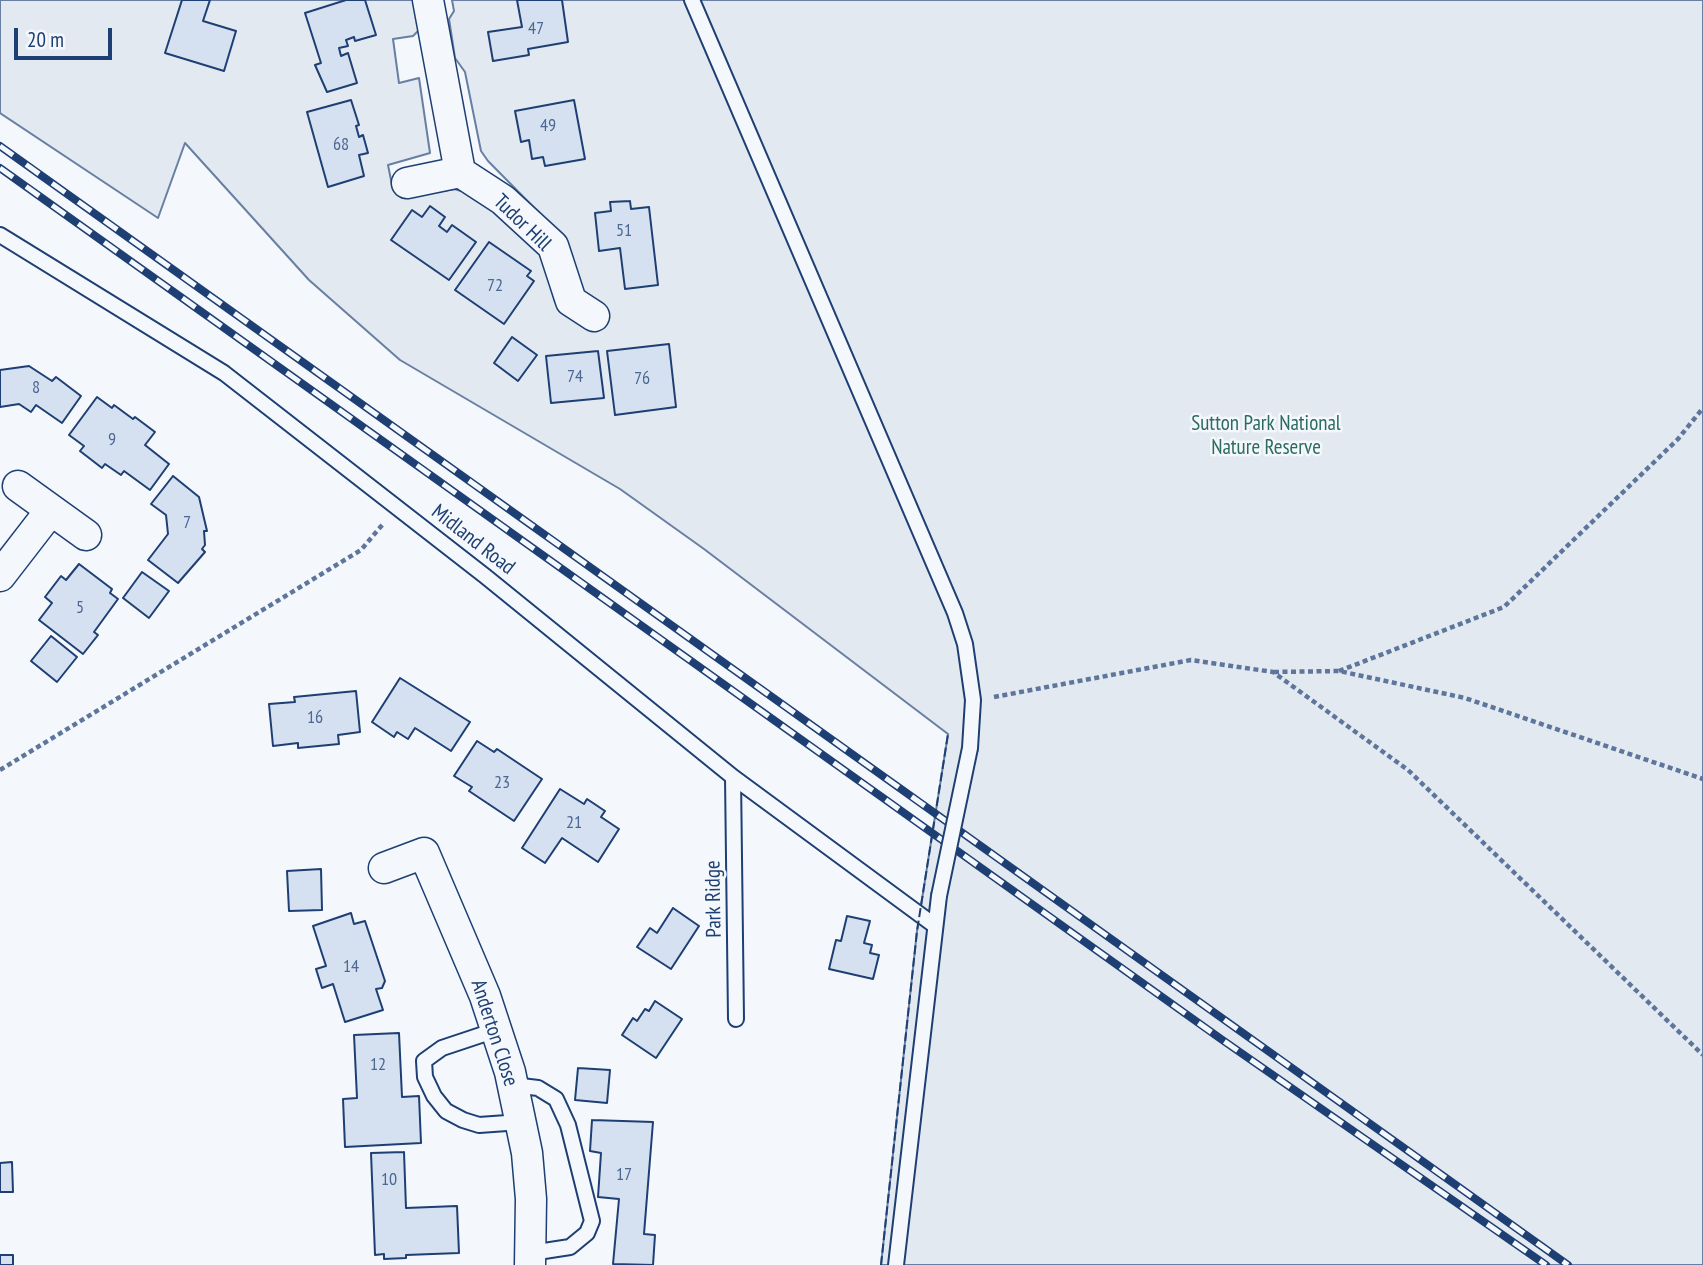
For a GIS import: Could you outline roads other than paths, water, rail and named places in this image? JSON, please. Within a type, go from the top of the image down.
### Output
[{"type":"street","points":[[407,183],[460,172],[428,0]]},
{"type":"street","name":"Tudor Hill","points":[[460,172],[503,200],[553,246],[571,301],[594,316]]},
{"type":"street","points":[[18,486],[86,535]]},
{"type":"street","points":[[0,576],[51,510]]},
{"type":"street","name":"Anderton Close","points":[[384,868],[424,853],[485,996],[513,1085],[521,1122],[528,1165],[530,1259]]},
{"type":"lane","points":[[692,0],[955,613],[965,644],[973,701],[970,748],[934,925],[895,1265]]},
{"type":"lane","name":"Midland Road","points":[[0,235],[224,373],[485,576],[733,777],[934,925]]},
{"type":"lane","name":"Park Ridge","points":[[733,777],[736,1019]]},
{"type":"lane","points":[[496,1030],[442,1048],[424,1061],[425,1077],[434,1096],[446,1111],[463,1120],[479,1125],[521,1122]]},
{"type":"lane","points":[[513,1085],[538,1088],[556,1099],[568,1125],[592,1222],[587,1233],[570,1247],[530,1259]]},
{"type":"railway","points":[[0,146],[1568,1265]]},
{"type":"railway","points":[[0,168],[1221,1039],[1546,1265]]},
{"type":"park label","name":"Sutton Park National Nature Reserve","points":[[1266,436]]}]
